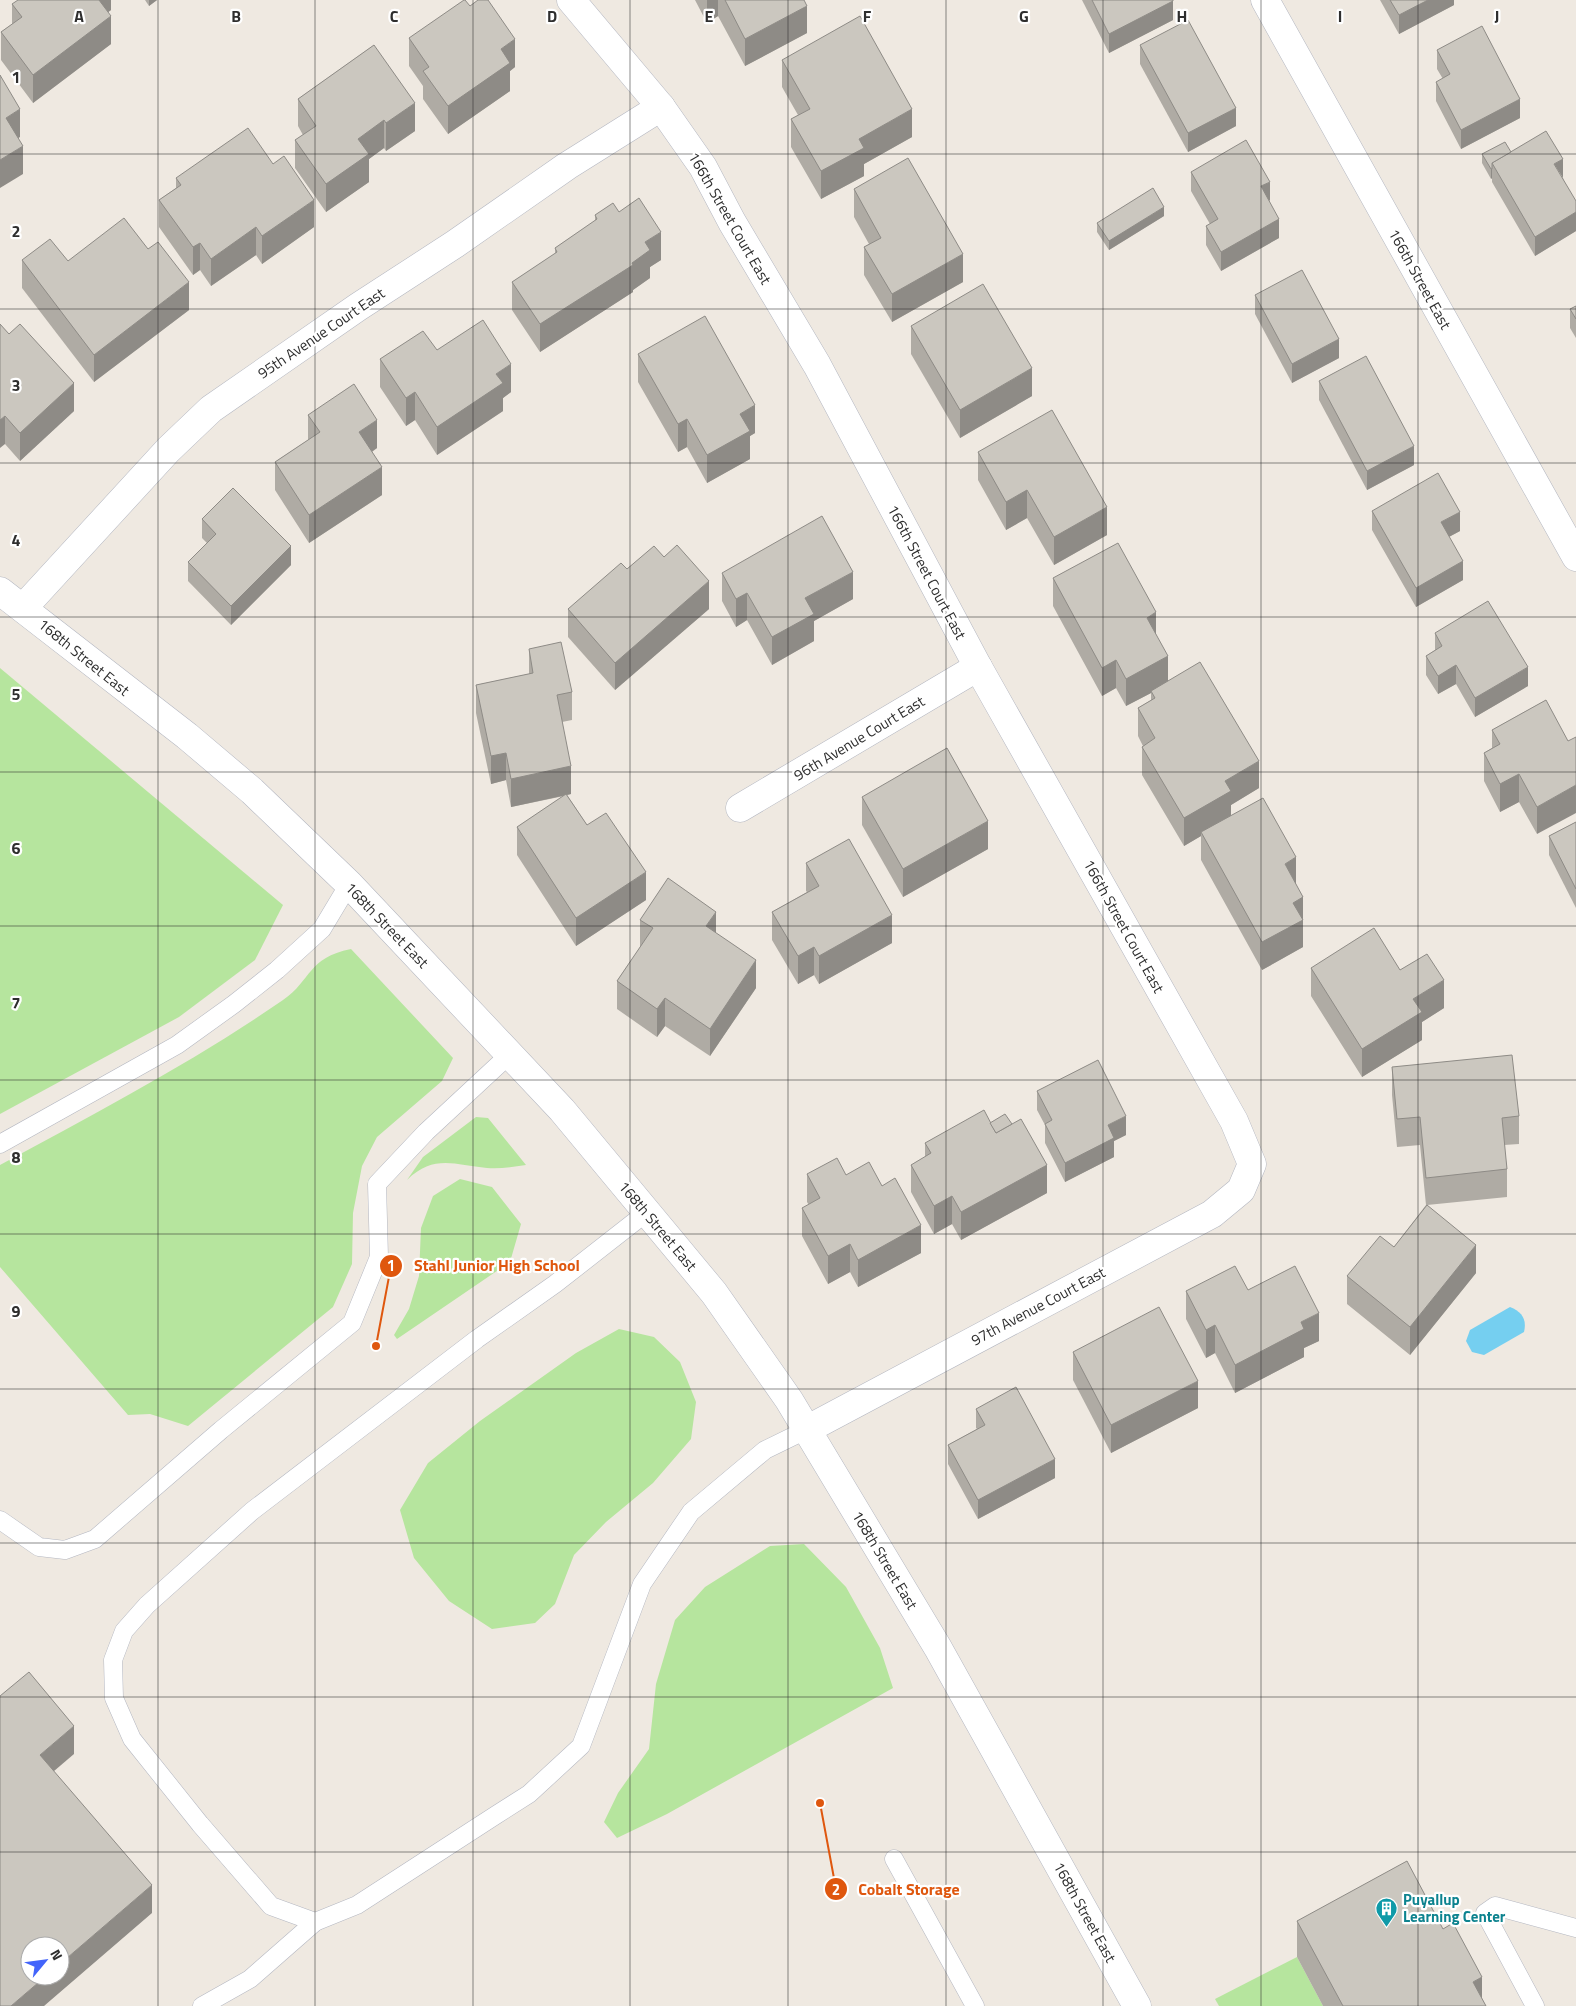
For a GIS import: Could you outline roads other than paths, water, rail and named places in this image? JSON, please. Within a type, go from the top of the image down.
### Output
[{"type":"street","name":"166th Street Court East","points":[[571,0],[660,107],[704,167],[732,222],[817,364],[978,667],[1234,1122],[1252,1164]]},
{"type":"street","name":"166th Street East","points":[[1264,0],[1576,557]]},
{"type":"street","name":"95th Avenue Court East","points":[[22,608],[168,450],[211,409],[567,166],[660,107]]},
{"type":"street","name":"168th Street East","points":[[0,591],[252,791],[349,884],[562,1110],[714,1292],[789,1400],[938,1648],[1138,2006]]},
{"type":"street","name":"96th Avenue Court East","points":[[740,808],[978,667]]},
{"type":"street","name":"97th Avenue Court East","points":[[806,1430],[1212,1214],[1242,1190],[1252,1164]]},
{"type":"lane","points":[[0,1144],[177,1045],[234,1004],[277,970],[322,929],[349,884]]},
{"type":"lane","points":[[0,1520],[39,1547],[65,1550],[95,1539],[221,1430],[352,1324],[379,1257],[377,1184],[426,1132],[510,1054]]},
{"type":"lane","points":[[315,1922],[271,1906],[200,1824],[132,1738],[114,1698],[113,1660],[124,1632],[147,1605],[252,1511],[477,1339],[555,1284],[647,1212]]},
{"type":"lane","points":[[202,2006],[250,1979],[315,1922],[356,1905],[529,1794],[581,1746],[642,1584],[691,1512],[764,1450],[806,1430]]},
{"type":"lane","points":[[894,1859],[975,2006]]},
{"type":"lane","points":[[1535,2006],[1485,1913],[1495,1906],[1576,1928]]},
{"type":"water","points":[[1510,1307],[1523,1316],[1525,1323],[1524,1332],[1484,1355],[1472,1352],[1466,1341],[1470,1330]]},
{"type":"place","name":"Stahl Junior High School","points":[[376,1346]]},
{"type":"place","name":"Cobalt Storage","points":[[820,1803]]},
{"type":"place","name":"Puyallup Learning Center","points":[[1387,1927]]}]
